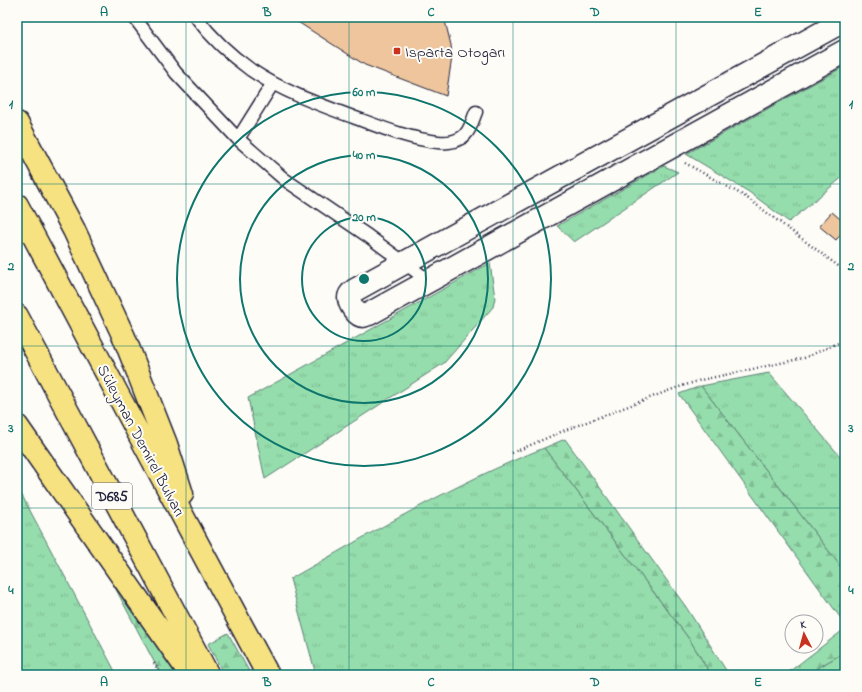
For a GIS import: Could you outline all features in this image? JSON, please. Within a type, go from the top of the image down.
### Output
[{"type":"highway","points":[[17,123],[74,230],[124,336],[166,444],[202,552]]},
{"type":"highway","name":"Süleyman Demirel Bulvarı","points":[[17,205],[268,675]]},
{"type":"highway","name":"D685","points":[[17,316],[208,675]]},
{"type":"highway","points":[[17,426],[191,675]]},
{"type":"street","points":[[845,20],[405,262],[351,293],[349,297],[350,303],[358,314],[363,316],[369,314],[845,51]]},
{"type":"lane","points":[[134,17],[176,73],[238,139],[284,178],[405,262],[429,281]]},
{"type":"lane","points":[[196,17],[216,40],[251,70],[273,83],[313,102],[369,123],[424,140],[446,142],[463,137],[468,131],[476,112]]},
{"type":"lane","points":[[238,139],[273,83]]},
{"type":"path","points":[[668,149],[688,165],[746,197],[845,271]]},
{"type":"path","points":[[512,453],[563,431],[672,389],[701,380],[804,358],[845,340]]},
{"type":"green space","points":[[845,66],[845,175],[789,222],[749,192],[686,154]]},
{"type":"green space","points":[[664,166],[678,172],[574,242],[557,226]]},
{"type":"green space","points":[[490,263],[495,298],[493,307],[444,363],[265,479],[248,398]]},
{"type":"green space","points":[[769,373],[845,462],[845,572],[701,386]]},
{"type":"green space","points":[[701,386],[845,572],[845,624],[679,394]]},
{"type":"green space","points":[[565,439],[686,607],[729,675],[711,675],[690,640],[544,448]]},
{"type":"green space","points":[[544,448],[690,640],[711,675],[316,675],[290,579],[446,492]]},
{"type":"green space","points":[[17,486],[117,675],[17,675]]},
{"type":"green space","points":[[70,502],[185,675],[161,675]]},
{"type":"green space","points":[[845,626],[845,652],[805,675],[796,675],[790,671],[812,654],[824,654],[824,645],[842,631]]},
{"type":"green space","points":[[228,633],[251,675],[224,675],[208,644]]},
{"type":"green space","points":[[845,652],[845,675],[805,675]]},
{"type":"building","name":"Isparta Otogarı","points":[[290,17],[444,17],[451,45],[452,57],[446,96],[365,65]]},
{"type":"building","points":[[832,212],[845,223],[845,230],[836,240],[819,226]]},
{"type":"place","name":"Isparta Otogarı","points":[[397,51]]}]
